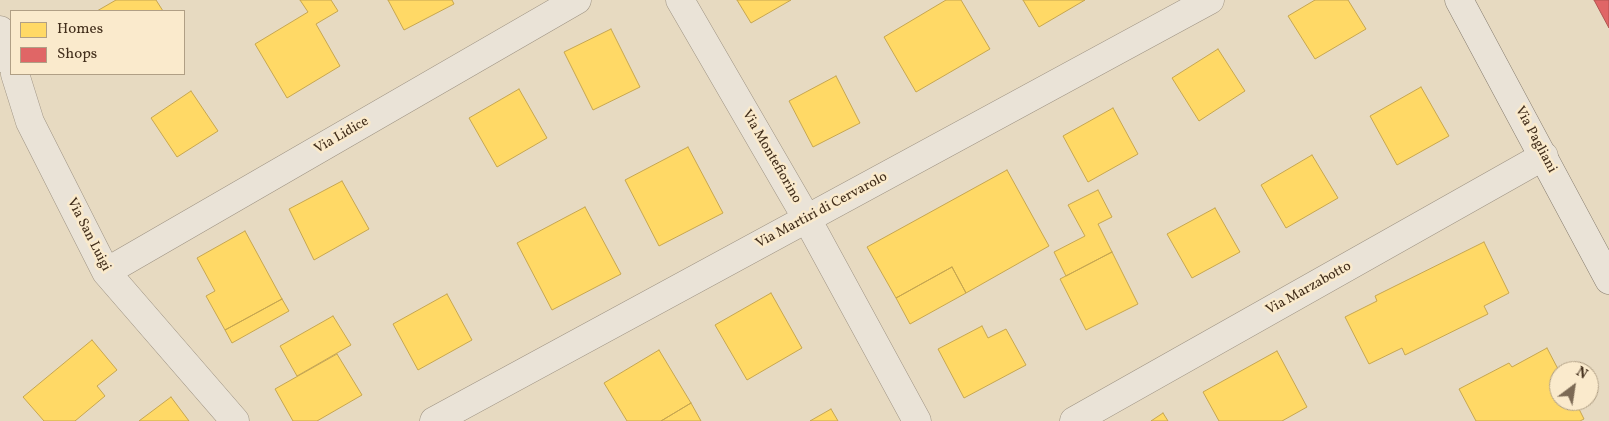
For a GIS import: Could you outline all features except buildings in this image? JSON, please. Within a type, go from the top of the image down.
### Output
[{"type":"street","name":"Via Lidice","points":[[106,272],[577,0]]},
{"type":"street","name":"Via Montefiorino","points":[[680,0],[807,219],[917,421]]},
{"type":"street","name":"Via Martiri di Cervarolo","points":[[434,421],[1210,0]]},
{"type":"street","name":"Via Pagliani","points":[[1459,0],[1609,280]]},
{"type":"street","points":[[0,30],[10,61]]},
{"type":"street","name":"Via San Luigi","points":[[15,75],[30,122],[106,272],[235,421]]},
{"type":"street","name":"Via Marzabotto","points":[[1074,421],[1544,156]]}]
